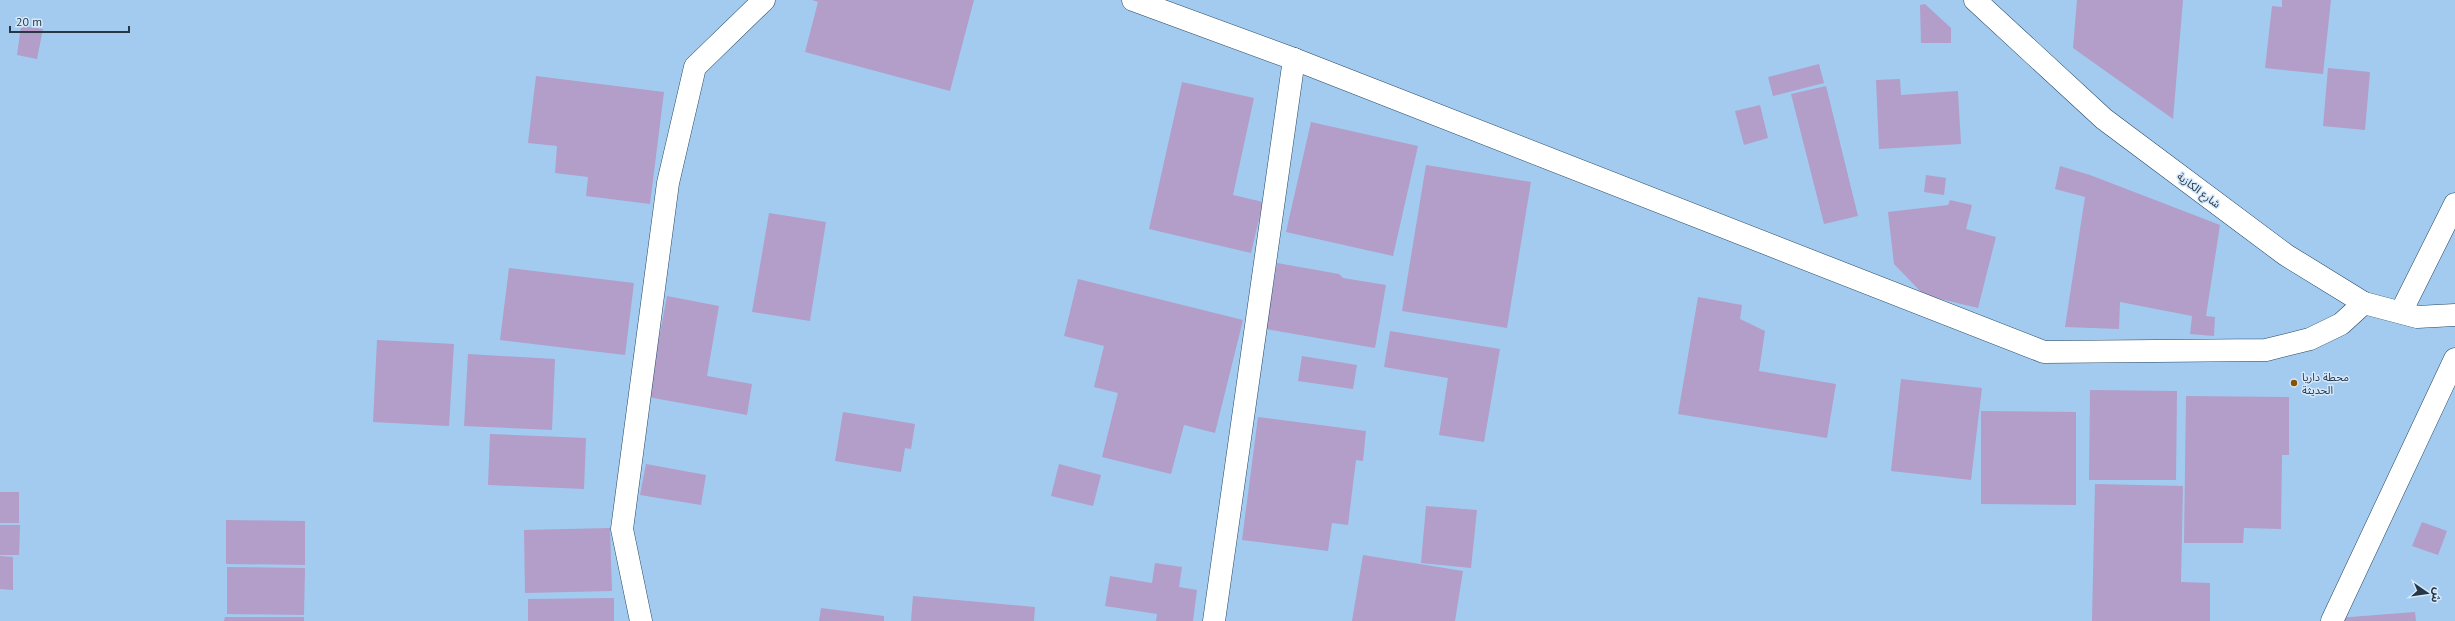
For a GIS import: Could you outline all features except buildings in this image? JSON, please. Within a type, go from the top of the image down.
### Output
[{"type":"street","points":[[641,621],[622,529],[668,183],[695,66],[764,0]]},
{"type":"street","points":[[1133,0],[1294,59],[2044,352],[2266,350],[2310,339],[2341,324],[2364,303]]},
{"type":"street","name":"شارع الكازية","points":[[1975,0],[2104,119],[2286,255],[2364,303],[2417,317],[2455,315]]},
{"type":"street","points":[[1214,621],[1294,59]]},
{"type":"street","points":[[2401,312],[2455,204]]},
{"type":"street","points":[[2332,621],[2455,360]]},
{"type":"place","name":"محطة داريا الحديثة","points":[[2294,383]]}]
